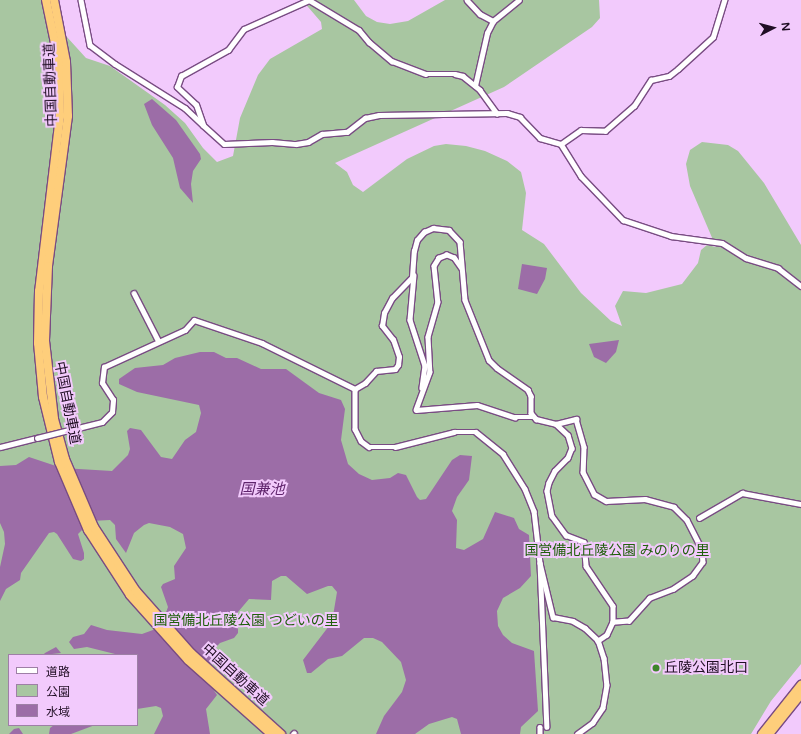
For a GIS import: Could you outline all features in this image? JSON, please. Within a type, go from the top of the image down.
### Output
[{"type":"highway","name":"中国自動車道","points":[[46,0],[59,62],[60,116],[39,291],[38,344],[44,404],[62,460],[91,529],[114,574],[151,615],[271,734]]},
{"type":"highway","name":"中国自動車道","points":[[54,0],[66,62],[68,116],[48,266],[45,341],[52,406],[62,460]]},
{"type":"highway","name":"中国自動車道","points":[[209,674],[281,734]]},
{"type":"highway","points":[[762,734],[801,685]]},
{"type":"highway","points":[[769,734],[801,694]]},
{"type":"street","points":[[81,0],[90,45],[115,64],[185,108],[224,144],[272,142],[296,144],[308,142],[322,134],[347,132],[365,118],[379,115],[516,114],[528,123],[540,138],[561,144],[581,176],[623,220],[671,236],[722,243],[746,258],[778,268],[801,286]]},
{"type":"street","points":[[203,125],[196,105],[177,87],[181,76],[228,50],[244,30],[309,0],[349,22],[392,61],[426,74],[455,74],[475,86],[497,113]]},
{"type":"street","points":[[467,0],[480,14],[493,21]]},
{"type":"street","points":[[475,86],[487,33],[493,21],[519,0]]},
{"type":"street","points":[[561,144],[581,130],[605,131],[634,106],[651,80],[669,76],[678,69],[713,37],[724,0]]},
{"type":"street","points":[[532,417],[531,396],[528,390],[496,368],[486,355],[468,311],[461,269],[459,239],[449,230],[436,227],[424,232],[415,244],[410,320],[425,366],[422,389],[416,410],[477,406],[515,417],[532,417],[541,422],[556,424],[576,419],[584,447],[583,472],[594,494],[606,501],[645,499],[674,507],[689,524],[703,554],[700,567],[687,581],[674,589],[650,598],[629,620],[613,622]]},
{"type":"street","points":[[422,389],[427,384],[430,372],[428,337],[438,302],[433,268],[439,258],[447,255],[454,258],[461,269]]},
{"type":"street","points":[[355,389],[366,383],[376,371],[395,370],[398,365],[399,357],[393,340],[383,330],[382,321],[392,298],[414,274]]},
{"type":"street","points":[[134,293],[158,340]]},
{"type":"street","points":[[0,447],[102,422],[112,412],[113,400],[102,383],[104,367],[158,340],[185,330],[194,320],[262,343],[355,389]]},
{"type":"street","points":[[355,389],[355,429],[362,441],[370,447],[395,447],[462,430],[476,432],[495,445],[518,477],[531,502],[540,563],[553,617],[580,624],[598,641],[606,672],[605,702],[596,720],[578,734]]},
{"type":"street","points":[[556,424],[568,435],[572,448],[568,458],[555,471],[548,483],[547,491],[552,516],[566,535],[584,542],[586,566],[613,606],[613,622],[607,635],[598,641]]},
{"type":"street","points":[[699,518],[742,493],[801,504]]},
{"type":"street","points":[[540,563],[547,727]]},
{"type":"street","points":[[540,727],[540,734]]},
{"type":"green space","name":"国営備北丘陵公園 みのりの里","points":[[0,0],[42,0],[47,15],[86,58],[110,66],[165,105],[185,123],[203,148],[217,162],[233,156],[240,118],[258,75],[270,59],[322,29],[321,22],[302,0],[354,0],[366,16],[377,22],[390,24],[408,21],[445,0],[599,0],[600,18],[592,27],[504,87],[335,163],[347,172],[353,185],[363,192],[407,159],[434,146],[446,144],[466,146],[485,151],[507,161],[521,172],[526,193],[522,230],[544,244],[581,293],[611,321],[622,326],[615,306],[623,291],[646,293],[682,284],[698,263],[701,250],[707,245],[716,247],[690,186],[686,164],[690,150],[702,142],[728,145],[738,151],[764,183],[801,245],[801,664],[771,701],[751,734],[0,734]]},
{"type":"water","points":[[152,99],[176,120],[200,154],[201,159],[193,171],[191,184],[193,203],[180,188],[173,158],[152,125],[144,104]]},
{"type":"water","points":[[522,264],[547,268],[545,279],[537,294],[518,289]]},
{"type":"water","points":[[619,340],[616,352],[606,363],[594,357],[589,344]]},
{"type":"water","name":"国兼池","points":[[200,352],[214,352],[226,358],[237,358],[261,369],[286,369],[319,393],[341,400],[345,409],[341,440],[348,464],[359,474],[372,480],[390,478],[398,473],[406,475],[420,500],[426,499],[452,460],[460,455],[472,456],[469,480],[457,497],[452,511],[457,520],[456,548],[464,550],[483,539],[495,512],[514,518],[519,529],[529,535],[531,576],[520,588],[503,598],[497,611],[498,626],[503,635],[512,643],[534,651],[538,711],[521,727],[520,734],[461,734],[457,719],[452,717],[429,724],[415,734],[376,734],[384,716],[402,692],[406,680],[401,662],[382,642],[373,638],[364,638],[342,656],[328,659],[311,673],[307,673],[303,660],[332,622],[337,592],[332,586],[328,586],[307,594],[286,576],[281,576],[272,581],[271,600],[249,599],[238,612],[238,633],[234,638],[220,643],[213,650],[207,680],[217,695],[206,709],[210,734],[154,734],[163,716],[161,708],[156,706],[138,709],[138,654],[115,654],[87,647],[74,649],[69,642],[73,637],[84,634],[91,625],[107,630],[142,634],[153,630],[165,615],[168,607],[161,587],[163,584],[175,579],[174,566],[186,548],[183,534],[170,527],[149,523],[144,525],[134,533],[126,553],[116,539],[115,525],[110,520],[91,521],[78,534],[84,553],[84,559],[81,561],[73,559],[57,534],[54,532],[49,533],[21,573],[20,580],[6,589],[0,601],[0,567],[5,544],[4,532],[0,523],[0,466],[16,465],[29,457],[62,468],[112,471],[128,455],[130,449],[127,431],[130,428],[141,430],[161,457],[172,459],[185,440],[196,432],[201,413],[199,405],[137,392],[119,384],[119,379],[135,368],[163,365],[175,358]]},
{"type":"water","points":[[56,647],[61,653],[44,654]]},
{"type":"water","points":[[53,726],[92,726],[71,734],[49,734],[50,728]]},
{"type":"water","points":[[19,728],[23,734],[9,734],[14,729]]},
{"type":"place","name":"丘陵公園北口","points":[[656,668]]},
{"type":"park label","name":"国営備北丘陵公園 つどいの里","points":[[246,621]]}]
